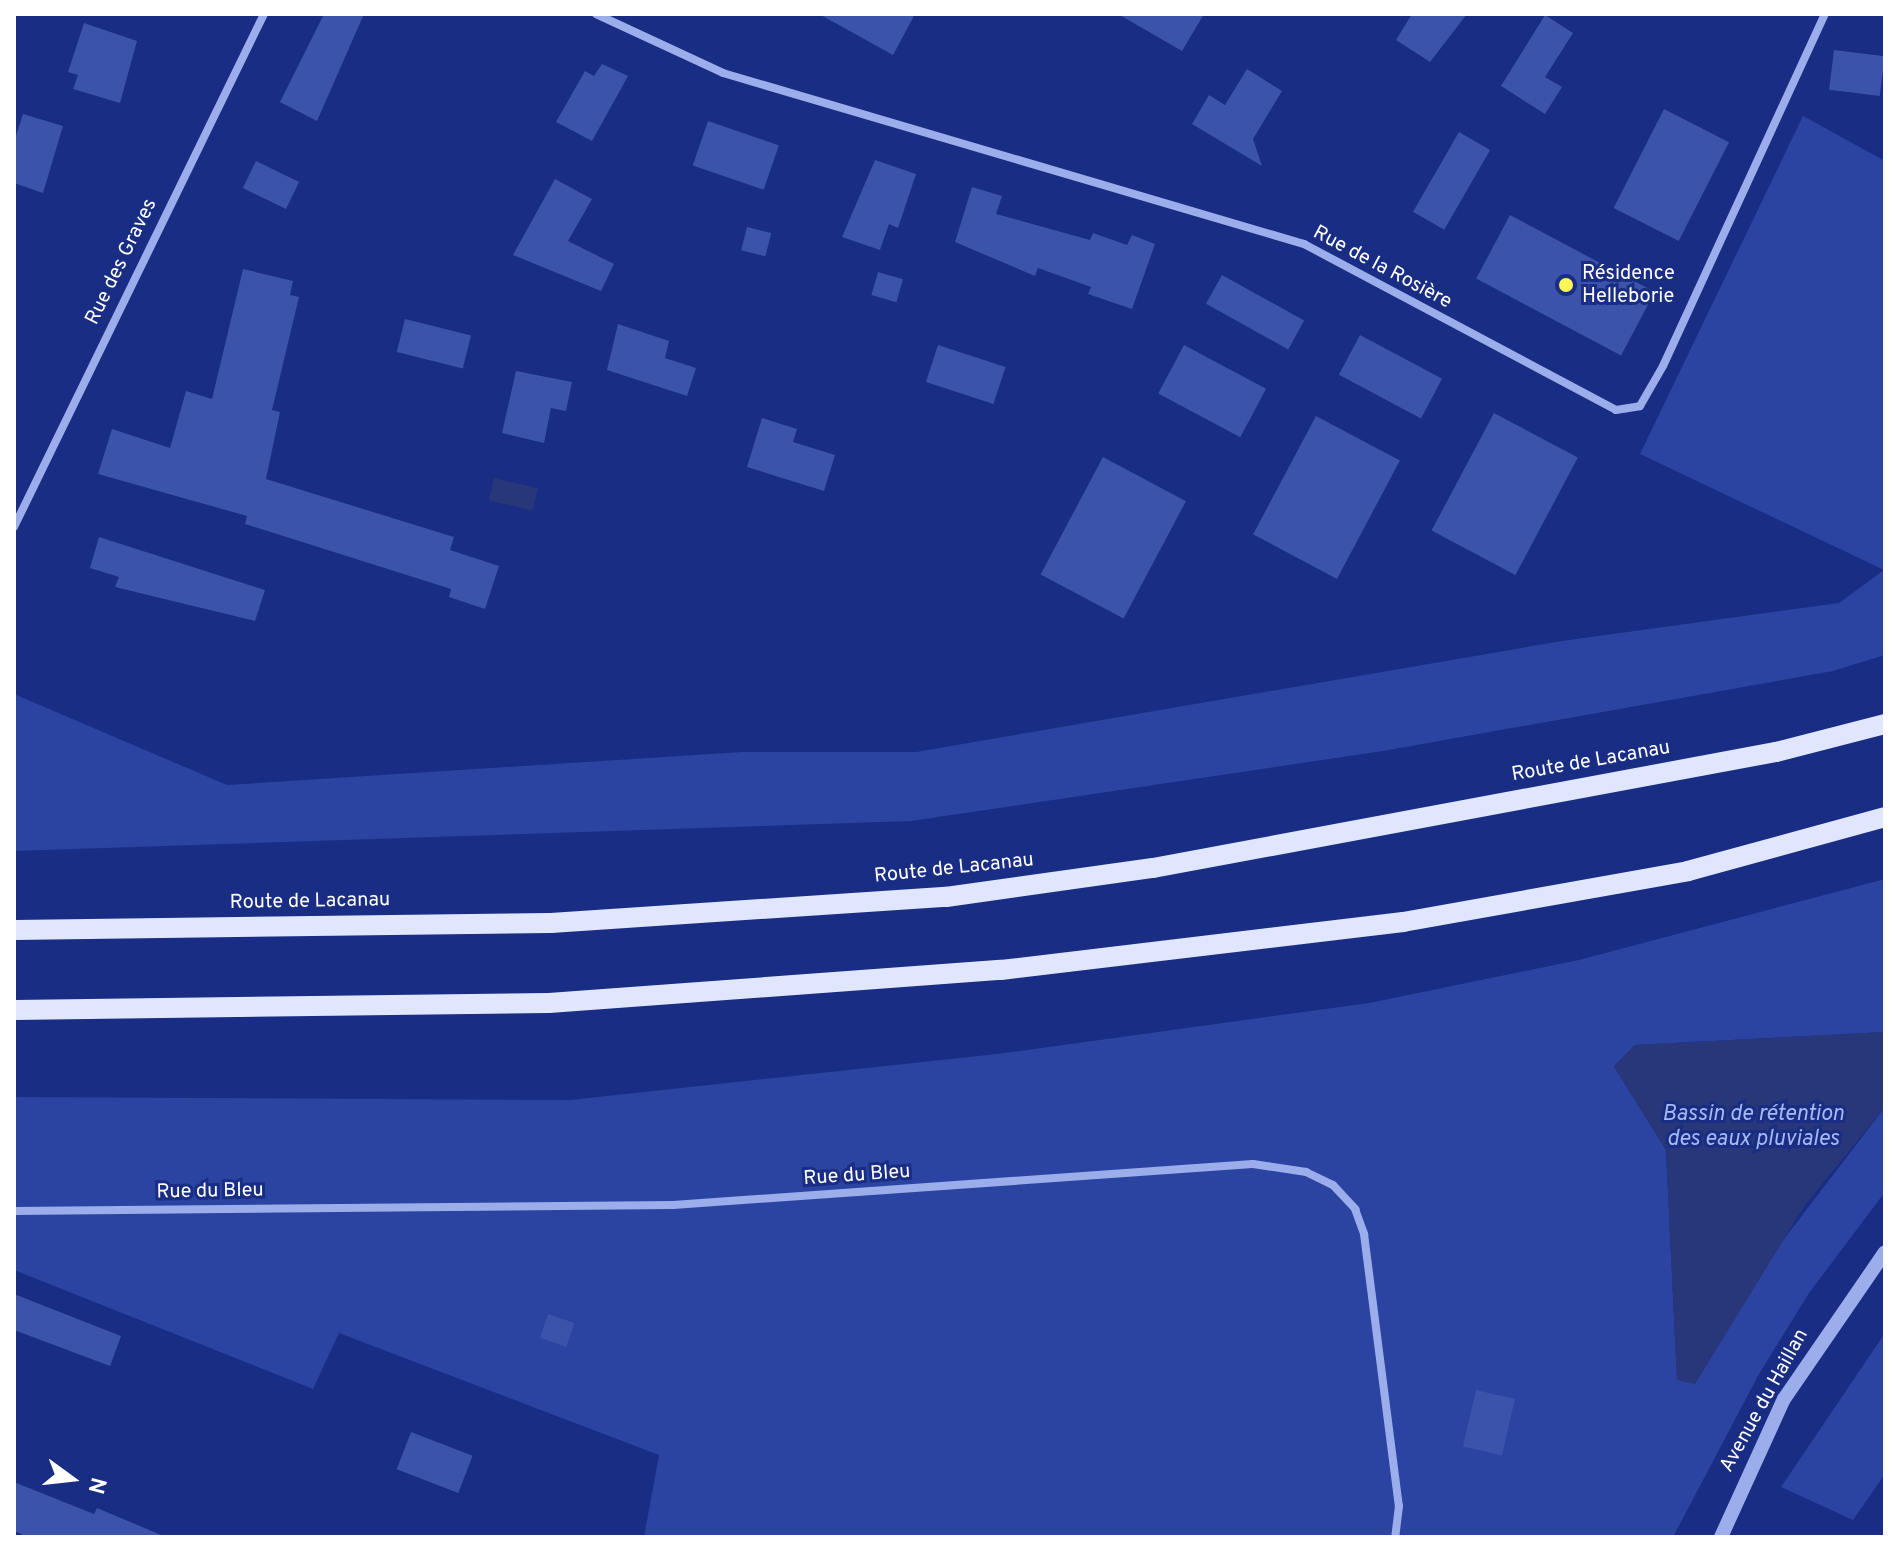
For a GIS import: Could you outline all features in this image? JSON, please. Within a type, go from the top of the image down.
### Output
[{"type":"main road","name":"Route de Lacanau","points":[[14,930],[551,923],[946,897],[1153,868],[1776,752],[1885,724]]},
{"type":"main road","points":[[14,1010],[549,1003],[1001,970],[1418,919],[1688,871],[1885,817]]},
{"type":"street","name":"Rue des Graves","points":[[14,527],[264,14]]},
{"type":"street","name":"Rue de la Rosière","points":[[596,14],[723,73],[1304,244],[1616,410],[1640,406],[1663,366],[1825,14]]},
{"type":"street","name":"Rue du Bleu","points":[[14,1211],[673,1205],[1253,1164],[1306,1172],[1333,1185],[1355,1209],[1364,1234],[1399,1506],[1395,1537]]},
{"type":"street","name":"Avenue du Haillan","points":[[1721,1537],[1784,1399],[1885,1252]]},
{"type":"shaded area","points":[[1803,116],[1885,161],[1885,655],[1833,671],[1383,751],[911,821],[14,851],[14,694],[227,785],[742,752],[916,752],[1562,641],[1839,603],[1884,570],[1640,454]]},
{"type":"shaded area","points":[[1885,879],[1885,1032],[1635,1045],[1614,1066],[1666,1150],[1677,1379],[1885,1107],[1885,1192],[1809,1293],[1759,1374],[1673,1537],[644,1537],[659,1455],[339,1333],[313,1389],[14,1270],[14,1097],[570,1100],[997,1054],[1369,1003],[1579,960]]},
{"type":"shaded area","points":[[1885,1333],[1885,1474],[1853,1520],[1781,1487]]},
{"type":"water","points":[[494,478],[538,488],[533,511],[489,500]]},
{"type":"water","name":"Bassin de rétention des eaux pluviales","points":[[1885,1032],[1885,1107],[1805,1205],[1695,1384],[1677,1380],[1666,1150],[1614,1067],[1635,1045]]},
{"type":"building","points":[[324,14],[364,14],[317,121],[280,102]]},
{"type":"building","points":[[819,14],[915,14],[893,55]]},
{"type":"building","points":[[1118,14],[1204,14],[1182,51]]},
{"type":"building","points":[[1412,14],[1467,14],[1430,62],[1396,40]]},
{"type":"building","points":[[1545,15],[1573,33],[1545,77],[1562,87],[1545,114],[1501,86]]},
{"type":"building","points":[[84,23],[137,41],[120,103],[73,89],[78,75],[68,72]]},
{"type":"building","points":[[1834,50],[1885,56],[1880,96],[1829,90]]},
{"type":"building","points":[[602,64],[628,76],[592,141],[556,122],[585,71],[594,76]]},
{"type":"building","points":[[1247,69],[1282,91],[1253,139],[1262,166],[1192,124],[1209,95],[1225,105]]},
{"type":"building","name":"Résidence Helleborie","points":[[1664,109],[1729,142],[1679,241],[1614,208]]},
{"type":"building","points":[[23,114],[63,126],[43,193],[14,183],[14,142]]},
{"type":"building","points":[[708,121],[779,145],[764,190],[693,165]]},
{"type":"building","points":[[1459,132],[1490,150],[1444,230],[1413,212]]},
{"type":"building","points":[[875,160],[916,174],[898,228],[889,224],[880,250],[842,237]]},
{"type":"building","points":[[256,161],[299,182],[286,209],[243,188]]},
{"type":"building","points":[[555,179],[592,199],[568,241],[614,264],[601,291],[513,255]]},
{"type":"building","points":[[972,187],[1002,196],[996,214],[1090,240],[1093,233],[1127,245],[1132,235],[1155,244],[1132,309],[1088,294],[1091,287],[1038,268],[1035,276],[955,242]]},
{"type":"building","name":"Résidence Helleborie","points":[[1510,215],[1655,292],[1621,356],[1476,279]]},
{"type":"building","points":[[747,227],[771,233],[765,256],[741,250]]},
{"type":"building","points":[[243,269],[293,281],[290,295],[299,297],[272,410],[280,412],[266,479],[454,537],[450,550],[499,566],[485,609],[449,597],[451,589],[245,524],[247,516],[98,474],[112,429],[170,448],[186,391],[212,399]]},
{"type":"building","points":[[878,272],[903,279],[896,302],[871,295]]},
{"type":"building","points":[[1222,275],[1304,321],[1288,349],[1206,304]]},
{"type":"building","points":[[405,319],[471,335],[463,368],[397,352]]},
{"type":"building","points":[[618,324],[669,341],[665,358],[696,368],[687,396],[607,370]]},
{"type":"building","points":[[1360,335],[1442,379],[1421,418],[1339,375]]},
{"type":"building","points":[[938,345],[1006,367],[993,404],[926,382]]},
{"type":"building","points":[[1184,345],[1266,389],[1240,437],[1158,394]]},
{"type":"building","points":[[516,371],[572,382],[566,411],[551,408],[544,443],[502,433]]},
{"type":"building","points":[[1494,413],[1578,458],[1515,575],[1432,530]]},
{"type":"building","points":[[1316,416],[1400,461],[1337,579],[1253,534]]},
{"type":"building","points":[[762,418],[797,429],[793,442],[835,455],[824,491],[747,467]]},
{"type":"building","points":[[1103,457],[1186,501],[1124,619],[1041,574]]},
{"type":"building","points":[[99,537],[265,590],[255,621],[115,587],[119,577],[90,568]]},
{"type":"building","points":[[14,1294],[121,1336],[110,1366],[14,1330]]},
{"type":"building","points":[[548,1314],[574,1323],[566,1347],[540,1338]]},
{"type":"building","points":[[1476,1390],[1515,1399],[1502,1456],[1463,1447]]},
{"type":"building","points":[[411,1432],[473,1456],[458,1493],[397,1469]]},
{"type":"building","points":[[14,1482],[94,1514],[97,1508],[166,1537],[28,1537],[14,1531]]},
{"type":"place","name":"Résidence Helleborie","points":[[1566,285]]}]
